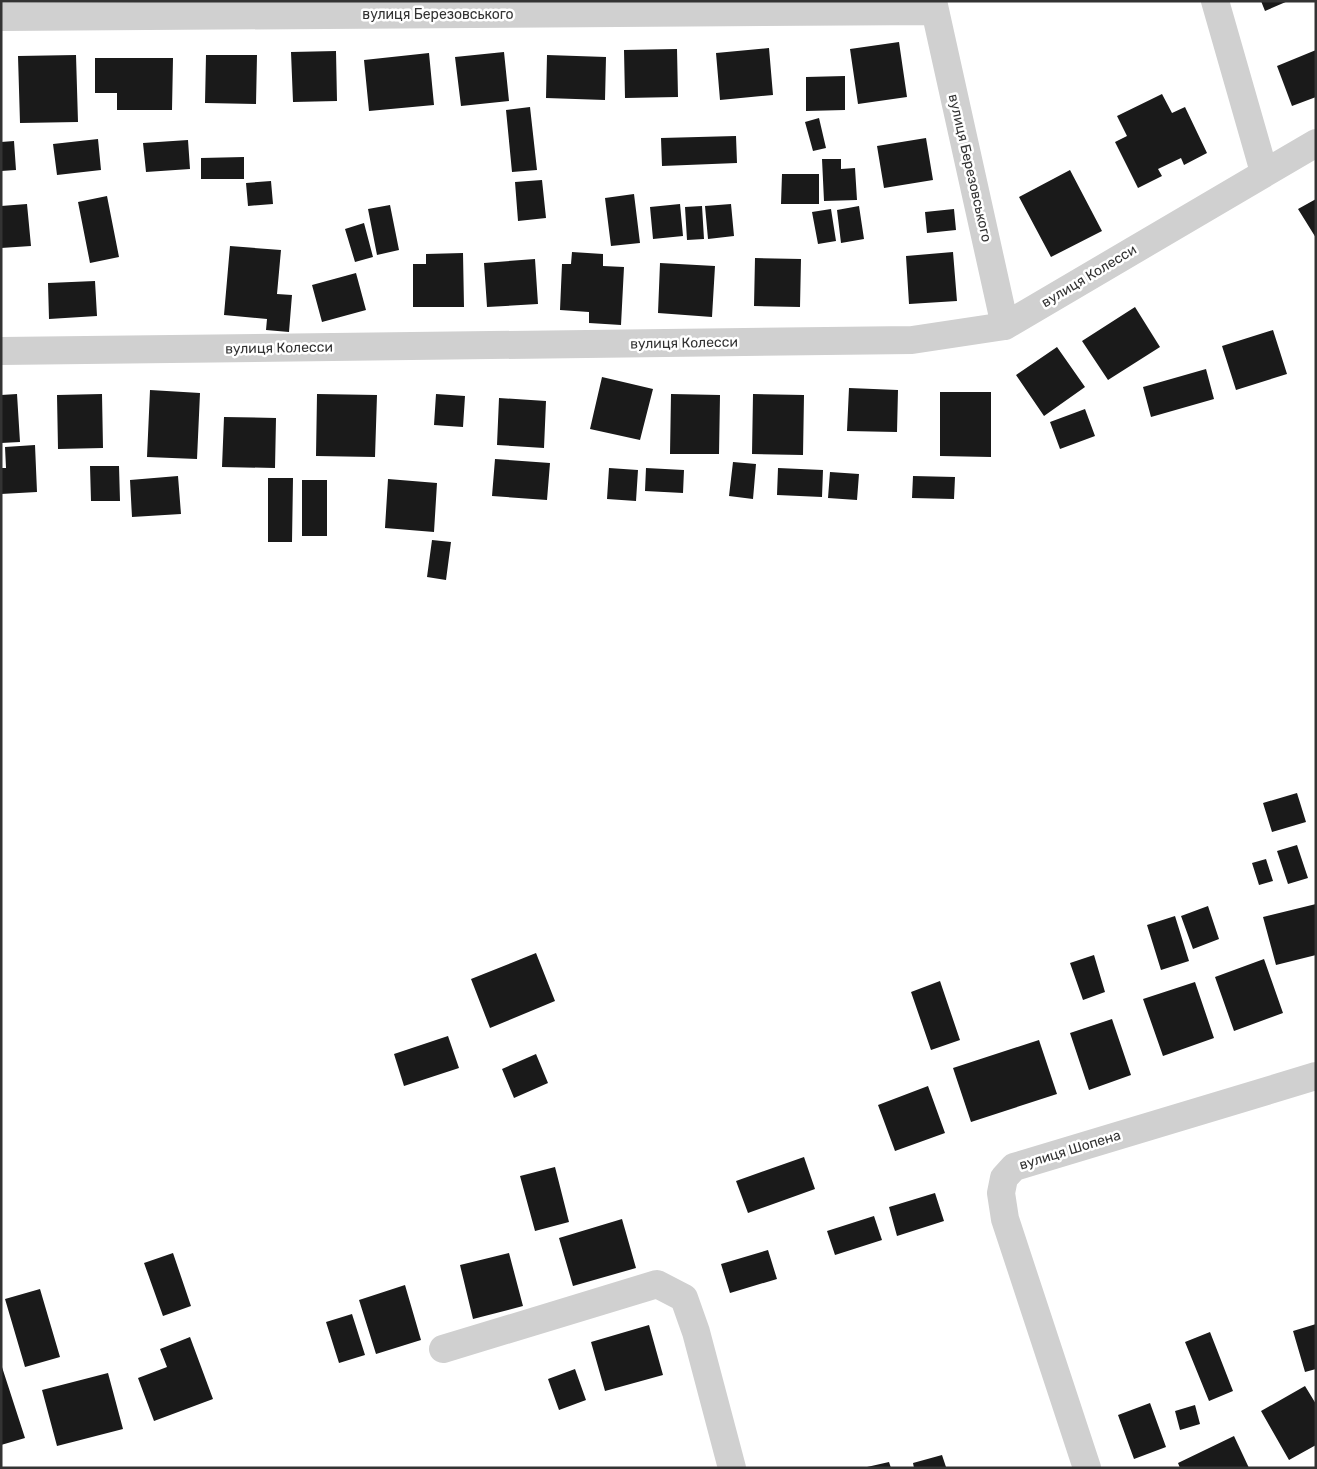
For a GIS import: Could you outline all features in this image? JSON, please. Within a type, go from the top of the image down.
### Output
[{"type":"street","points":[[1216,1],[1264,172]]},
{"type":"street","name":"вулиця Березовського","points":[[1,17],[934,6],[1005,326]]},
{"type":"street","name":"вулиця Колесси","points":[[1,351],[912,340],[1005,326],[1316,142]]},
{"type":"street","name":"вулиця Шопена","points":[[1086,1468],[1005,1219],[1001,1193],[1004,1178],[1014,1167],[1316,1076]]},
{"type":"street","points":[[443,1349],[657,1284],[684,1298],[696,1332],[732,1468]]},
{"type":"building","points":[[1261,1],[1288,1],[1265,11]]},
{"type":"building","points":[[899,42],[907,97],[858,104],[850,49]]},
{"type":"building","points":[[769,48],[773,95],[720,100],[716,53]]},
{"type":"building","points":[[677,49],[678,97],[625,98],[624,50]]},
{"type":"building","points":[[1316,50],[1316,97],[1292,106],[1277,66]]},
{"type":"building","points":[[336,51],[337,101],[293,102],[291,52]]},
{"type":"building","points":[[504,52],[509,101],[461,106],[455,57]]},
{"type":"building","points":[[429,53],[434,105],[369,111],[364,60]]},
{"type":"building","points":[[76,55],[78,122],[20,123],[18,56]]},
{"type":"building","points":[[206,55],[257,55],[256,104],[205,103]]},
{"type":"building","points":[[547,55],[606,57],[605,100],[546,98]]},
{"type":"building","points":[[95,58],[173,58],[172,110],[117,110],[117,93],[95,93]]},
{"type":"building","points":[[845,76],[845,110],[806,111],[806,77]]},
{"type":"building","points":[[1162,94],[1172,113],[1185,107],[1207,153],[1184,165],[1181,158],[1158,169],[1162,176],[1138,188],[1115,142],[1127,136],[1117,116]]},
{"type":"building","points":[[530,107],[537,170],[512,172],[506,110]]},
{"type":"building","points":[[819,118],[826,148],[813,151],[805,122]]},
{"type":"building","points":[[736,136],[737,163],[662,166],[661,138]]},
{"type":"building","points":[[926,138],[933,180],[884,188],[877,146]]},
{"type":"building","points":[[98,139],[101,170],[57,175],[53,144]]},
{"type":"building","points":[[188,140],[190,169],[146,172],[143,143]]},
{"type":"building","points":[[14,141],[16,170],[1,171],[1,142]]},
{"type":"building","points":[[244,157],[244,179],[201,179],[201,158]]},
{"type":"building","points":[[822,159],[841,159],[841,169],[855,168],[857,200],[824,201]]},
{"type":"building","points":[[1070,170],[1102,231],[1051,257],[1019,197]]},
{"type":"building","points":[[782,174],[819,174],[819,204],[781,204]]},
{"type":"building","points":[[542,180],[546,218],[518,221],[515,182]]},
{"type":"building","points":[[271,181],[273,204],[248,206],[246,183]]},
{"type":"building","points":[[634,194],[640,243],[611,246],[605,198]]},
{"type":"building","points":[[107,196],[119,257],[90,263],[78,202]]},
{"type":"building","points":[[1316,199],[1316,238],[1298,209]]},
{"type":"building","points":[[27,204],[31,246],[1,248],[1,206]]},
{"type":"building","points":[[680,204],[683,236],[653,239],[650,207]]},
{"type":"building","points":[[731,204],[734,236],[708,239],[705,206]]},
{"type":"building","points":[[390,205],[399,250],[377,255],[368,209]]},
{"type":"building","points":[[702,206],[704,239],[687,240],[685,207]]},
{"type":"building","points":[[859,206],[864,239],[841,243],[837,210]]},
{"type":"building","points":[[831,209],[836,241],[818,244],[812,212]]},
{"type":"building","points":[[954,209],[956,230],[927,233],[925,212]]},
{"type":"building","points":[[364,223],[373,257],[355,262],[345,229]]},
{"type":"building","points":[[230,246],[281,250],[277,294],[292,295],[289,332],[266,330],[267,319],[224,315]]},
{"type":"building","points":[[572,252],[603,254],[603,266],[624,267],[621,325],[589,323],[589,312],[560,310],[562,264],[571,264]]},
{"type":"building","points":[[953,252],[957,301],[909,304],[906,256]]},
{"type":"building","points":[[463,253],[464,307],[413,307],[413,264],[426,264],[426,254]]},
{"type":"building","points":[[755,258],[801,259],[800,307],[754,306]]},
{"type":"building","points":[[535,259],[538,304],[487,307],[484,263]]},
{"type":"building","points":[[660,263],[715,266],[712,317],[658,313]]},
{"type":"building","points":[[356,273],[366,310],[322,322],[312,285]]},
{"type":"building","points":[[95,281],[97,316],[49,319],[48,283]]},
{"type":"building","points":[[1135,307],[1160,347],[1108,380],[1082,341]]},
{"type":"building","points":[[1273,330],[1287,374],[1236,390],[1222,346]]},
{"type":"building","points":[[1057,347],[1085,387],[1044,416],[1016,375]]},
{"type":"building","points":[[1206,369],[1214,399],[1151,417],[1143,387]]},
{"type":"building","points":[[602,377],[653,389],[640,440],[590,429]]},
{"type":"building","points":[[849,388],[898,390],[897,432],[847,431]]},
{"type":"building","points":[[150,390],[200,393],[197,459],[147,457]]},
{"type":"building","points":[[940,392],[991,392],[991,457],[940,456]]},
{"type":"building","points":[[17,394],[20,442],[1,443],[1,395]]},
{"type":"building","points":[[102,394],[103,448],[58,449],[57,395]]},
{"type":"building","points":[[317,394],[377,395],[375,457],[316,456]]},
{"type":"building","points":[[436,394],[465,396],[463,427],[434,425]]},
{"type":"building","points":[[671,394],[720,395],[719,454],[670,454]]},
{"type":"building","points":[[753,394],[804,395],[803,455],[752,454]]},
{"type":"building","points":[[499,398],[546,401],[544,448],[497,445]]},
{"type":"building","points":[[1085,409],[1095,436],[1060,449],[1050,422]]},
{"type":"building","points":[[224,417],[276,418],[275,468],[222,467]]},
{"type":"building","points":[[35,445],[37,492],[1,494],[1,468],[6,468],[5,447]]},
{"type":"building","points":[[495,459],[550,463],[547,500],[492,496]]},
{"type":"building","points":[[733,462],[756,464],[753,499],[729,496]]},
{"type":"building","points":[[90,466],[119,466],[120,501],[91,501]]},
{"type":"building","points":[[609,468],[638,470],[636,501],[607,499]]},
{"type":"building","points":[[646,468],[684,470],[683,493],[645,491]]},
{"type":"building","points":[[778,468],[823,470],[822,497],[777,495]]},
{"type":"building","points":[[830,472],[859,474],[857,500],[828,498]]},
{"type":"building","points":[[178,476],[181,514],[132,517],[130,480]]},
{"type":"building","points":[[913,476],[955,477],[954,499],[912,498]]},
{"type":"building","points":[[268,478],[293,478],[292,542],[268,542]]},
{"type":"building","points":[[388,479],[437,483],[434,532],[385,528]]},
{"type":"building","points":[[302,480],[327,480],[327,536],[302,536]]},
{"type":"building","points":[[432,540],[451,542],[446,580],[427,577]]},
{"type":"building","points":[[1297,793],[1306,822],[1272,832],[1263,803]]},
{"type":"building","points":[[1297,845],[1308,878],[1288,884],[1277,851]]},
{"type":"building","points":[[1266,859],[1273,881],[1259,885],[1252,863]]},
{"type":"building","points":[[1316,904],[1316,955],[1276,965],[1263,917]]},
{"type":"building","points":[[1208,906],[1219,939],[1193,949],[1181,916]]},
{"type":"building","points":[[1175,916],[1189,961],[1161,970],[1147,925]]},
{"type":"building","points":[[536,953],[555,1001],[490,1028],[471,979]]},
{"type":"building","points":[[1094,955],[1105,992],[1083,1000],[1070,963]]},
{"type":"building","points":[[1264,959],[1283,1013],[1234,1031],[1215,977]]},
{"type":"building","points":[[940,981],[960,1040],[931,1050],[911,992]]},
{"type":"building","points":[[1195,982],[1214,1038],[1163,1056],[1143,999]]},
{"type":"building","points":[[1112,1019],[1131,1075],[1089,1090],[1070,1033]]},
{"type":"building","points":[[448,1036],[459,1068],[404,1086],[394,1054]]},
{"type":"building","points":[[1039,1040],[1057,1094],[971,1122],[953,1068]]},
{"type":"building","points":[[536,1054],[548,1083],[514,1098],[502,1069]]},
{"type":"building","points":[[928,1086],[945,1133],[895,1151],[878,1105]]},
{"type":"building","points":[[804,1157],[815,1189],[748,1213],[736,1181]]},
{"type":"building","points":[[555,1167],[569,1222],[535,1231],[520,1176]]},
{"type":"building","points":[[935,1193],[944,1221],[897,1236],[889,1207]]},
{"type":"building","points":[[874,1216],[882,1240],[835,1255],[827,1231]]},
{"type":"building","points":[[622,1219],[636,1268],[573,1286],[559,1238]]},
{"type":"building","points":[[768,1250],[777,1279],[730,1293],[721,1264]]},
{"type":"building","points":[[173,1253],[191,1306],[163,1316],[144,1263]]},
{"type":"building","points":[[509,1253],[523,1306],[473,1319],[460,1265]]},
{"type":"building","points":[[405,1285],[421,1340],[376,1354],[359,1300]]},
{"type":"building","points":[[40,1289],[60,1357],[25,1367],[5,1299]]},
{"type":"building","points":[[352,1314],[365,1355],[339,1363],[326,1322]]},
{"type":"building","points":[[1316,1324],[1316,1369],[1305,1372],[1293,1331]]},
{"type":"building","points":[[649,1325],[663,1375],[605,1391],[591,1342]]},
{"type":"building","points":[[1210,1332],[1233,1391],[1209,1401],[1185,1342]]},
{"type":"building","points":[[190,1337],[213,1399],[154,1421],[138,1378],[167,1367],[160,1349]]},
{"type":"building","points":[[1,1364],[25,1438],[1,1445]]},
{"type":"building","points":[[575,1369],[586,1400],[559,1410],[548,1379]]},
{"type":"building","points":[[108,1373],[123,1429],[57,1446],[42,1390]]},
{"type":"building","points":[[1305,1386],[1316,1404],[1316,1445],[1289,1460],[1261,1411]]},
{"type":"building","points":[[1150,1403],[1166,1447],[1134,1459],[1118,1415]]},
{"type":"building","points":[[1195,1405],[1200,1424],[1180,1430],[1175,1411]]},
{"type":"building","points":[[1234,1436],[1249,1468],[1180,1468],[1178,1463]]},
{"type":"building","points":[[942,1455],[946,1467],[914,1468],[913,1463]]},
{"type":"building","points":[[889,1462],[891,1468],[867,1468],[867,1467]]}]
